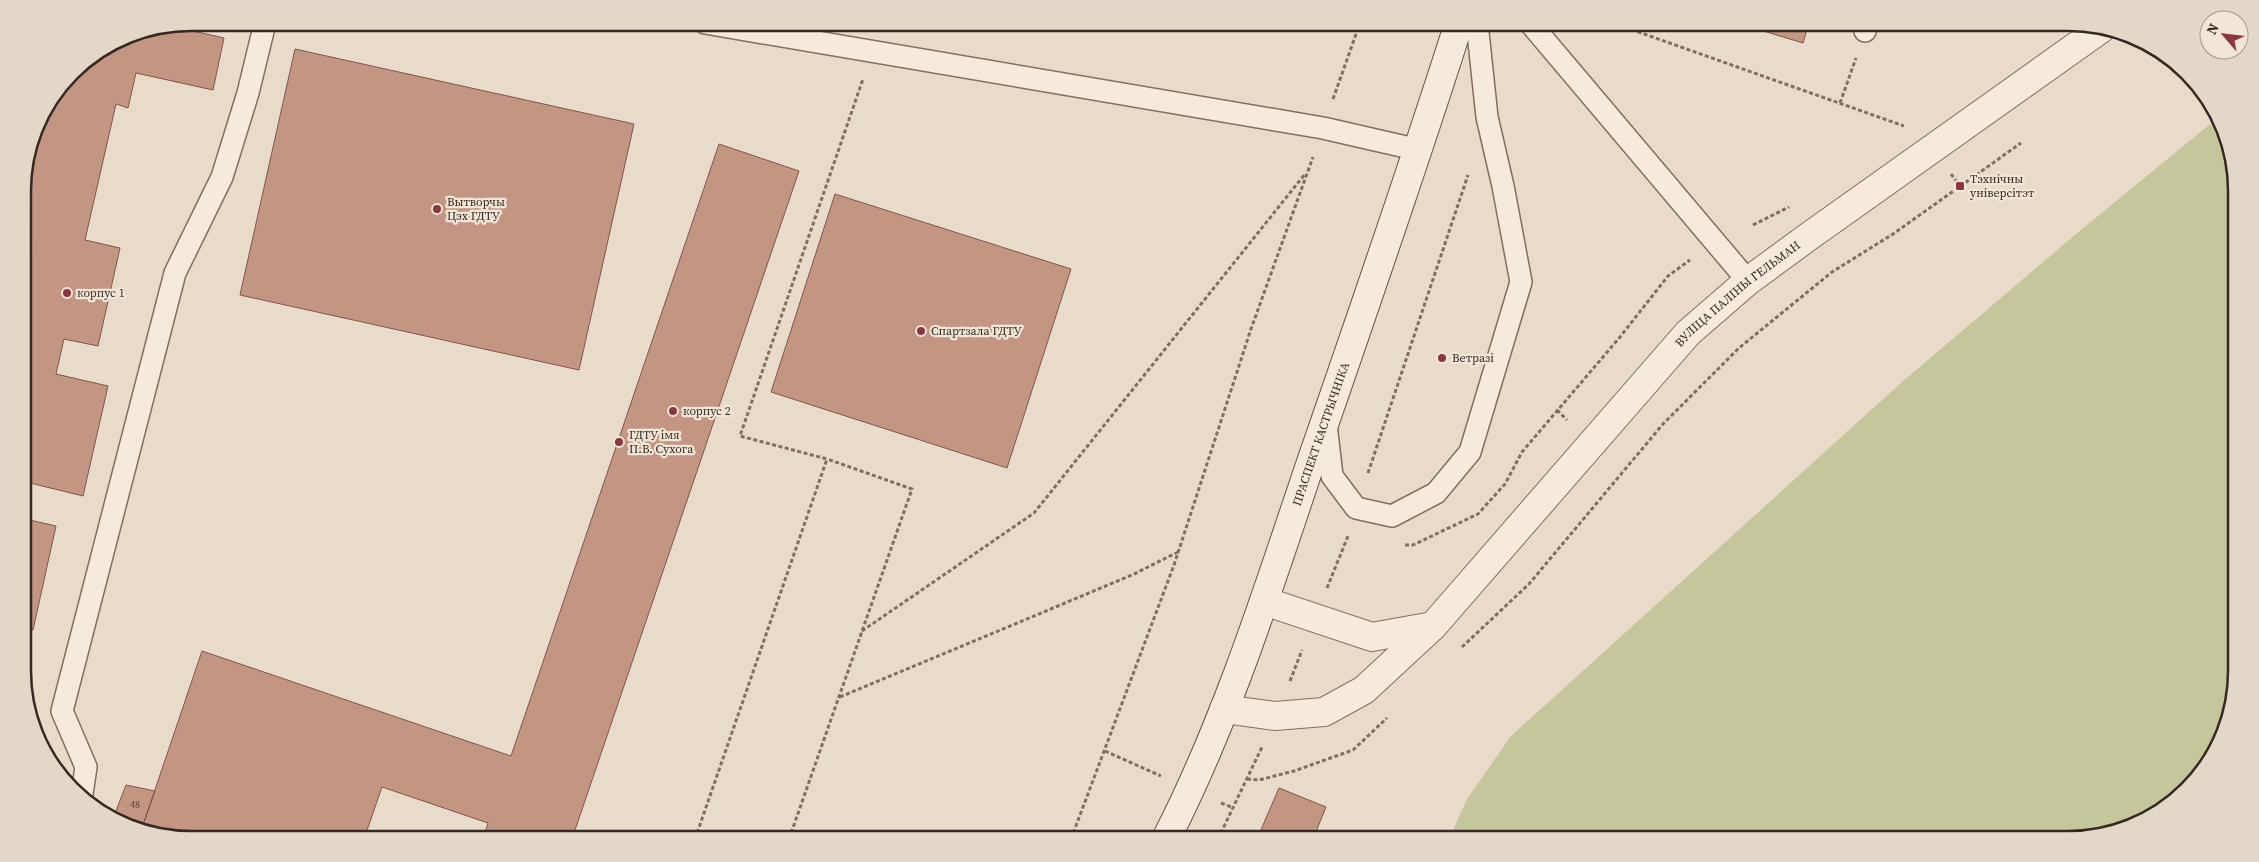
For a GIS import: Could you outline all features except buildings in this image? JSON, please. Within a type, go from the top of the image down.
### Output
[{"type":"street","name":"ПРАСПЕКТ КАСТРЫЧНІКА","points":[[1170,830],[1191,789],[1224,709],[1264,601],[1419,150],[1456,31]]},
{"type":"street","name":"ВУЛІЦА ПАЛІНЫ ГЕЛЬМАН","points":[[1224,709],[1276,716],[1324,712],[1364,690],[1433,626],[1688,333],[1748,282],[2094,34]]},
{"type":"street","points":[[1264,601],[1372,637],[1433,626]]},
{"type":"lane","points":[[83,788],[86,767],[62,711],[175,273],[222,177],[248,93],[263,31]]},
{"type":"lane","points":[[754,31],[872,53],[1323,128],[1419,150]]},
{"type":"lane","points":[[1325,422],[1332,476],[1356,508],[1392,516],[1436,493],[1470,452],[1521,282],[1503,186],[1487,117],[1478,31]]},
{"type":"lane","points":[[1538,31],[1748,282]]},
{"type":"path","points":[[1074,831],[1178,552],[1251,329],[1357,31]]},
{"type":"path","points":[[1639,31],[1910,128]]},
{"type":"path","points":[[1840,104],[1865,31]]},
{"type":"path","points":[[792,831],[912,489],[827,459],[740,436],[872,53]]},
{"type":"path","points":[[1832,272],[1892,234],[2021,142]]},
{"type":"path","points":[[862,630],[1034,513],[1308,171]]},
{"type":"path","points":[[1222,830],[1276,716],[1348,537],[1468,173]]},
{"type":"path","points":[[1522,452],[1620,337],[1668,276],[1690,260]]},
{"type":"path","points":[[698,831],[827,459]]},
{"type":"path","points":[[839,697],[1132,575],[1178,552]]},
{"type":"green space","points":[[2212,122],[2222,150],[2228,191],[2228,671],[2222,712],[2211,742],[2195,768],[2181,784],[2165,798],[2129,819],[2099,828],[2078,830],[1453,830],[1467,799],[1511,736],[1902,382],[2082,229]]},
{"type":"place","name":"Тэхнічны універсітэт","points":[[1960,186]]},
{"type":"place","name":"Вытворчы Цэх ГДТУ","points":[[437,209]]},
{"type":"place","name":"корпус 1","points":[[67,293]]},
{"type":"place","name":"Спартзала ГДТУ","points":[[921,331]]},
{"type":"place","name":"Ветразі","points":[[1442,358]]},
{"type":"place","name":"корпус 2","points":[[673,411]]},
{"type":"place","name":"ГДТУ імя П.В. Сухога","points":[[619,442]]}]
